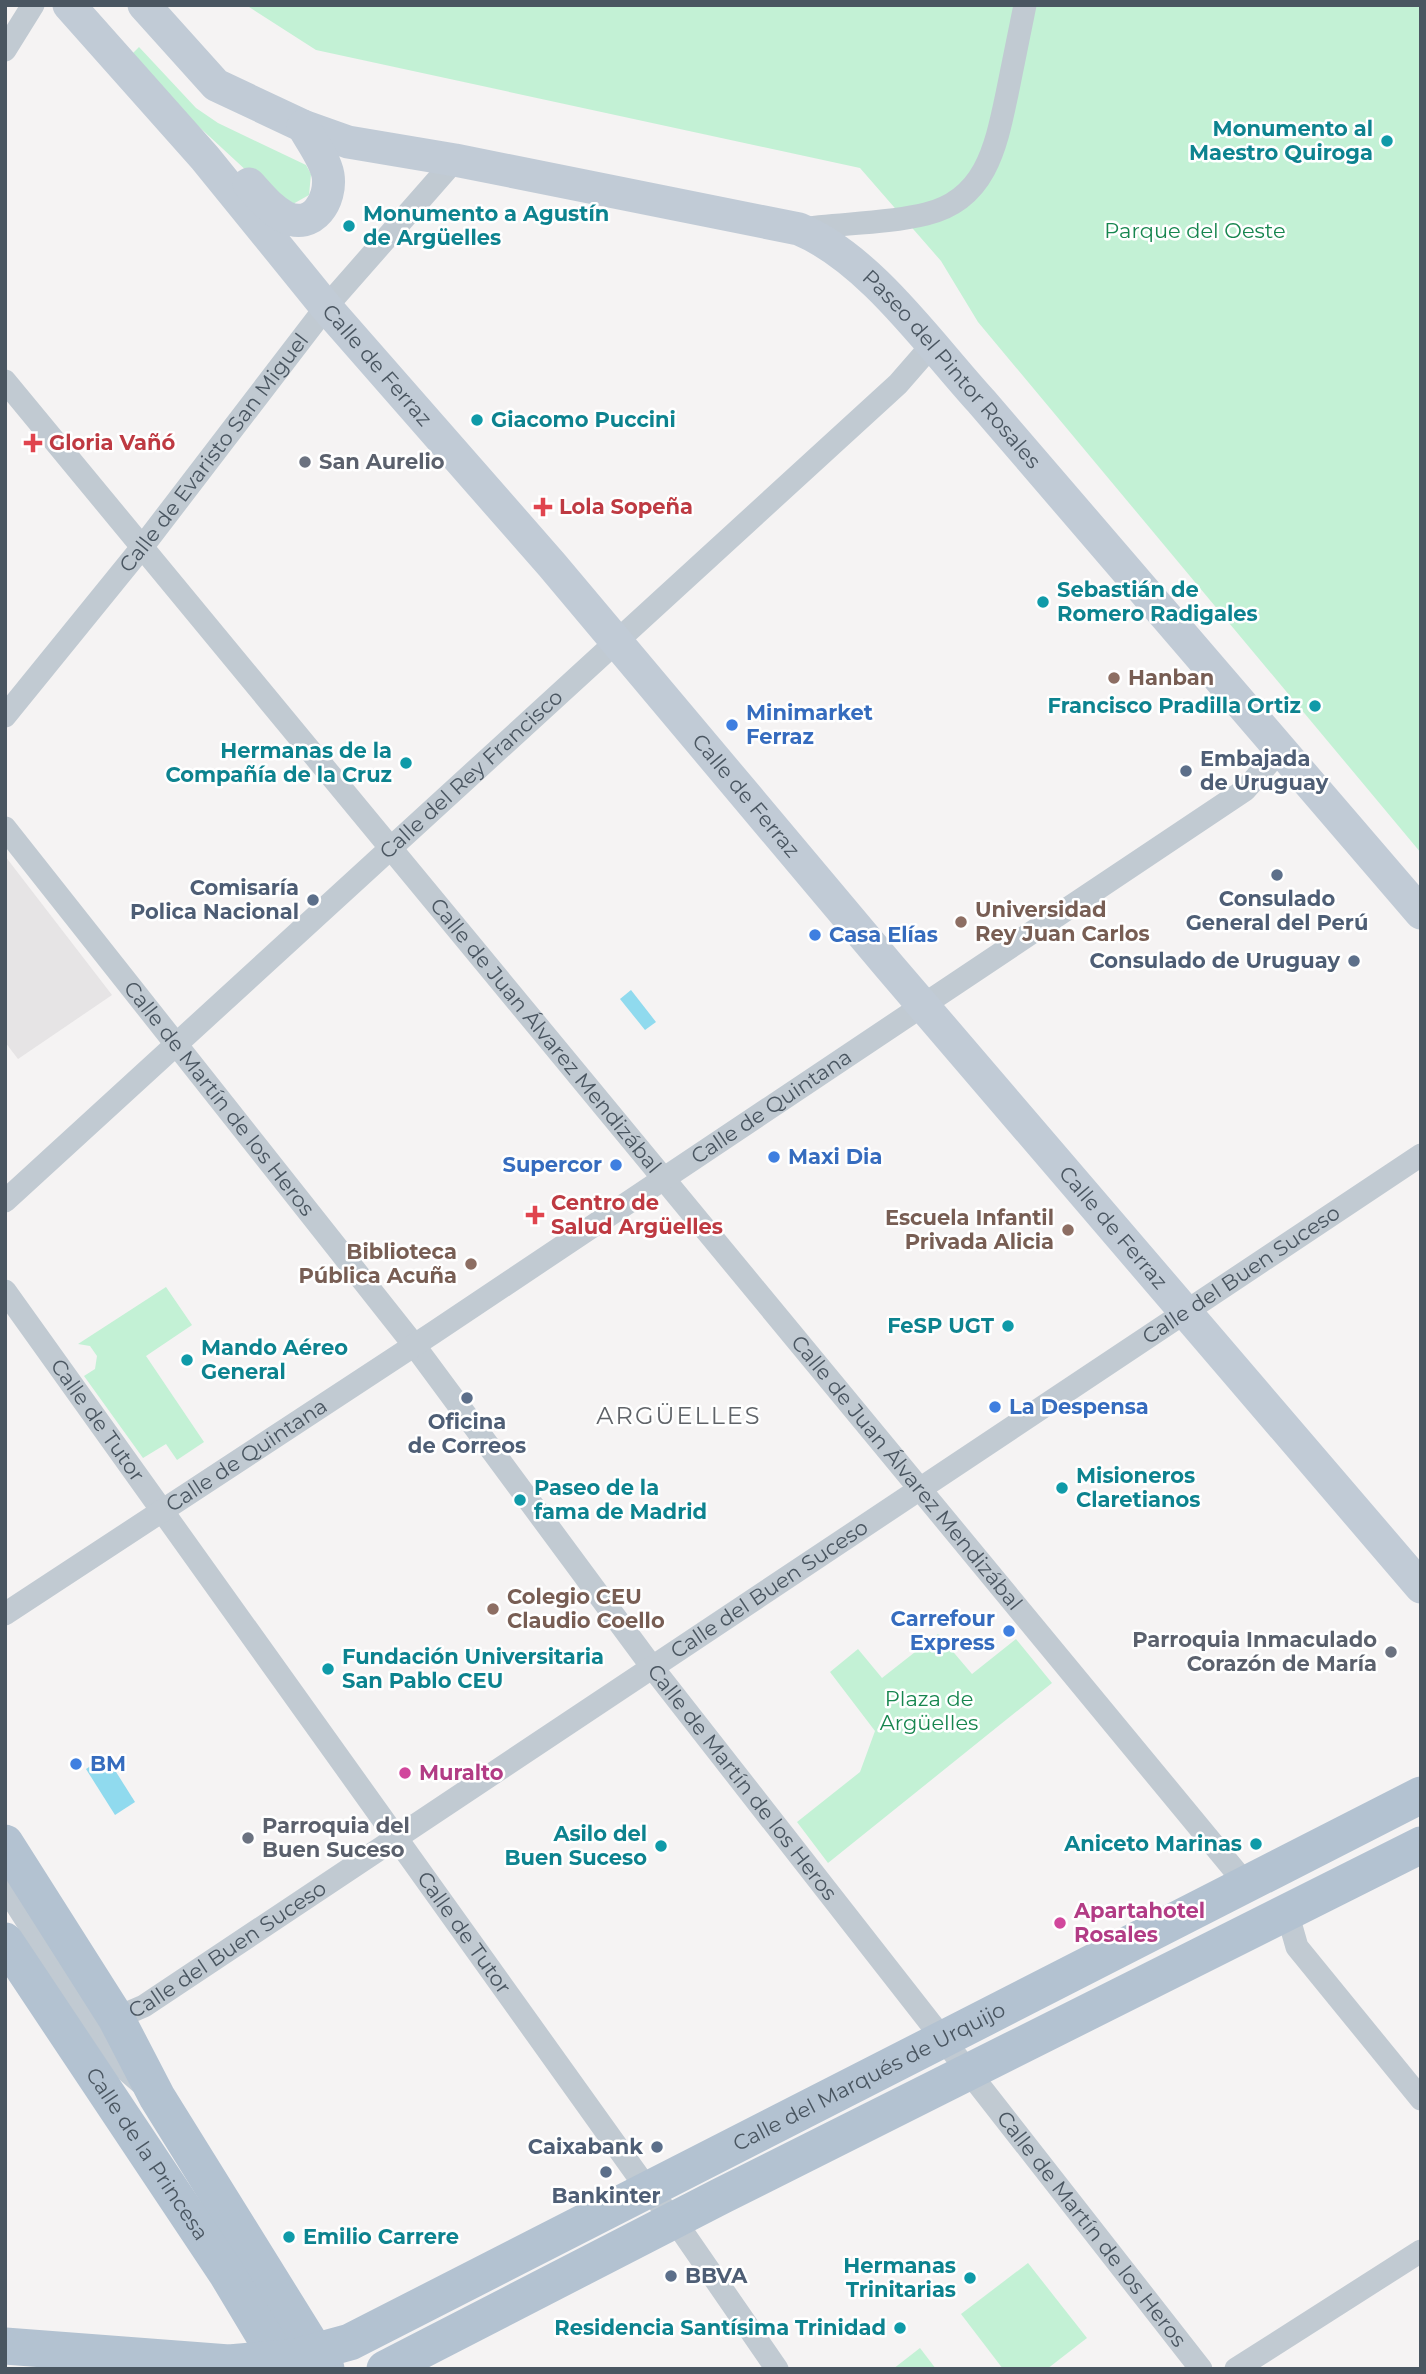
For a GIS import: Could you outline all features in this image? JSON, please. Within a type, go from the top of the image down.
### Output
[{"type":"main road","name":"Calle de Ferraz","points":[[69,5],[205,158],[326,307],[1421,1587]]},
{"type":"main road","points":[[144,5],[216,85],[303,127],[328,173],[328,194],[323,207],[313,216],[288,219],[272,209],[248,183],[205,158]]},
{"type":"main road","name":"Paseo del Pintor Rosales","points":[[303,127],[348,142],[455,160],[799,229],[820,238],[847,257],[932,345],[1421,913]]},
{"type":"main road","name":"Calle del Marqués de Urquijo","points":[[5,2346],[229,2363],[281,2364],[321,2361],[368,2333],[1421,1795]]},
{"type":"main road","name":"Calle de la Princesa","points":[[5,1843],[117,2018],[157,2097],[321,2361]]},
{"type":"main road","name":"Calle del Marqués de Urquijo","points":[[384,2369],[1421,1845]]},
{"type":"main road","name":"Calle de la Princesa","points":[[5,1941],[145,2149],[281,2364]]},
{"type":"street","points":[[5,50],[33,5]]},
{"type":"street","points":[[799,229],[895,220],[928,214],[967,194],[977,183],[993,155],[1026,5]]},
{"type":"street","name":"Calle de Evaristo San Miguel","points":[[5,716],[143,546],[326,307],[455,160]]},
{"type":"street","name":"Calle del Rey Francisco","points":[[5,1201],[898,384],[932,345]]},
{"type":"street","name":"Calle de Juan Álvarez Mendizábal","points":[[5,381],[1246,1884]]},
{"type":"street","name":"Calle de Quintana","points":[[5,1614],[414,1345],[1245,790],[1280,750]]},
{"type":"street","name":"Calle de Martín de los Heros","points":[[5,828],[414,1345],[652,1667],[1201,2369]]},
{"type":"street","name":"Calle del Buen Suceso","points":[[117,2018],[144,2006],[1421,1155]]},
{"type":"street","name":"Calle de Tutor","points":[[5,1291],[648,2190],[675,2221],[778,2369]]},
{"type":"street","name":"Calle de la Princesa","points":[[5,1887],[119,2064],[157,2097]]},
{"type":"street","points":[[1292,1909],[1291,1926],[1297,1947],[1421,2099]]},
{"type":"street","points":[[1236,2369],[1421,2251]]},
{"type":"shaded area","points":[[5,856],[112,995],[18,1059],[5,1042]]},
{"type":"green space","name":"Parque del Oeste","points":[[246,5],[1421,5],[1421,853],[978,322],[941,261],[860,168],[316,50]]},
{"type":"green space","points":[[139,47],[196,108],[218,123],[306,165],[311,174],[309,195],[293,204],[278,200],[183,112],[133,53]]},
{"type":"green space","points":[[166,1287],[192,1325],[146,1356],[204,1442],[177,1460],[166,1444],[143,1458],[84,1376],[95,1369],[97,1356],[90,1346],[78,1344]]},
{"type":"green space","name":"Plaza de Argüelles","points":[[938,1634],[972,1674],[1016,1639],[1052,1683],[828,1863],[797,1822],[860,1772],[875,1731],[830,1672],[858,1649],[882,1678]]},
{"type":"green space","points":[[1028,2263],[1087,2338],[1047,2369],[1003,2369],[961,2314]]},
{"type":"green space","points":[[920,2348],[936,2369],[893,2369]]},
{"type":"water","points":[[631,990],[656,1022],[645,1030],[620,999]]},
{"type":"water","points":[[106,1756],[135,1802],[115,1815],[86,1769]]},
{"type":"place","name":"Monumento al Maestro Quiroga","points":[[1387,141]]},
{"type":"place","name":"Monumento a Agustín de Argüelles","points":[[349,226]]},
{"type":"place","name":"Giacomo Puccini","points":[[477,420]]},
{"type":"place","name":"Gloria Vañó","points":[[33,443]]},
{"type":"place","name":"San Aurelio","points":[[305,462]]},
{"type":"place","name":"Lola Sopeña","points":[[543,507]]},
{"type":"place","name":"Sebastián de Romero Radigales","points":[[1043,602]]},
{"type":"place","name":"Hanban","points":[[1114,678]]},
{"type":"place","name":"Francisco Pradilla Ortiz","points":[[1315,706]]},
{"type":"place","name":"Minimarket Ferraz","points":[[732,725]]},
{"type":"place","name":"Hermanas de la Compañía de la Cruz","points":[[406,763]]},
{"type":"place","name":"Embajada de Uruguay","points":[[1186,771]]},
{"type":"place","name":"Consulado General del Perú","points":[[1277,875]]},
{"type":"place","name":"Comisaría Polica Nacional","points":[[313,900]]},
{"type":"place","name":"Universidad Rey Juan Carlos","points":[[961,922]]},
{"type":"place","name":"Casa Elías","points":[[815,935]]},
{"type":"place","name":"Consulado de Uruguay","points":[[1354,961]]},
{"type":"place","name":"Maxi Dia","points":[[774,1157]]},
{"type":"place","name":"Supercor","points":[[616,1165]]},
{"type":"place","name":"Centro de Salud Argüelles","points":[[535,1215]]},
{"type":"place","name":"Escuela Infantil Privada Alicia","points":[[1068,1230]]},
{"type":"place","name":"Biblioteca Pública Acuña","points":[[471,1264]]},
{"type":"place","name":"FeSP UGT","points":[[1008,1326]]},
{"type":"place","name":"Mando Aéreo General","points":[[187,1360]]},
{"type":"place","name":"Oficina de Correos","points":[[467,1398]]},
{"type":"place","name":"La Despensa","points":[[995,1407]]},
{"type":"place","name":"Misioneros Claretianos","points":[[1062,1488]]},
{"type":"place","name":"Paseo de la fama de Madrid","points":[[520,1500]]},
{"type":"place","name":"Colegio CEU Claudio Coello","points":[[493,1609]]},
{"type":"place","name":"Carrefour Express","points":[[1009,1631]]},
{"type":"place","name":"Parroquia Inmaculado Corazón de María","points":[[1391,1652]]},
{"type":"place","name":"Fundación Universitaria San Pablo CEU","points":[[328,1669]]},
{"type":"place","name":"BM","points":[[76,1764]]},
{"type":"place","name":"Muralto","points":[[405,1773]]},
{"type":"place","name":"Parroquia del Buen Suceso","points":[[248,1838]]},
{"type":"place","name":"Aniceto Marinas","points":[[1256,1844]]},
{"type":"place","name":"Asilo del Buen Suceso","points":[[661,1846]]},
{"type":"place","name":"Apartahotel Rosales","points":[[1060,1923]]},
{"type":"place","name":"Caixabank","points":[[657,2147]]},
{"type":"place","name":"Bankinter","points":[[606,2172]]},
{"type":"place","name":"Emilio Carrere","points":[[289,2237]]},
{"type":"place","name":"BBVA","points":[[671,2276]]},
{"type":"place","name":"Hermanas Trinitarias","points":[[970,2278]]},
{"type":"place","name":"Residencia Santísima Trinidad","points":[[900,2328]]},
{"type":"district","name":"ARGÜELLES","points":[[679,1416]]}]
